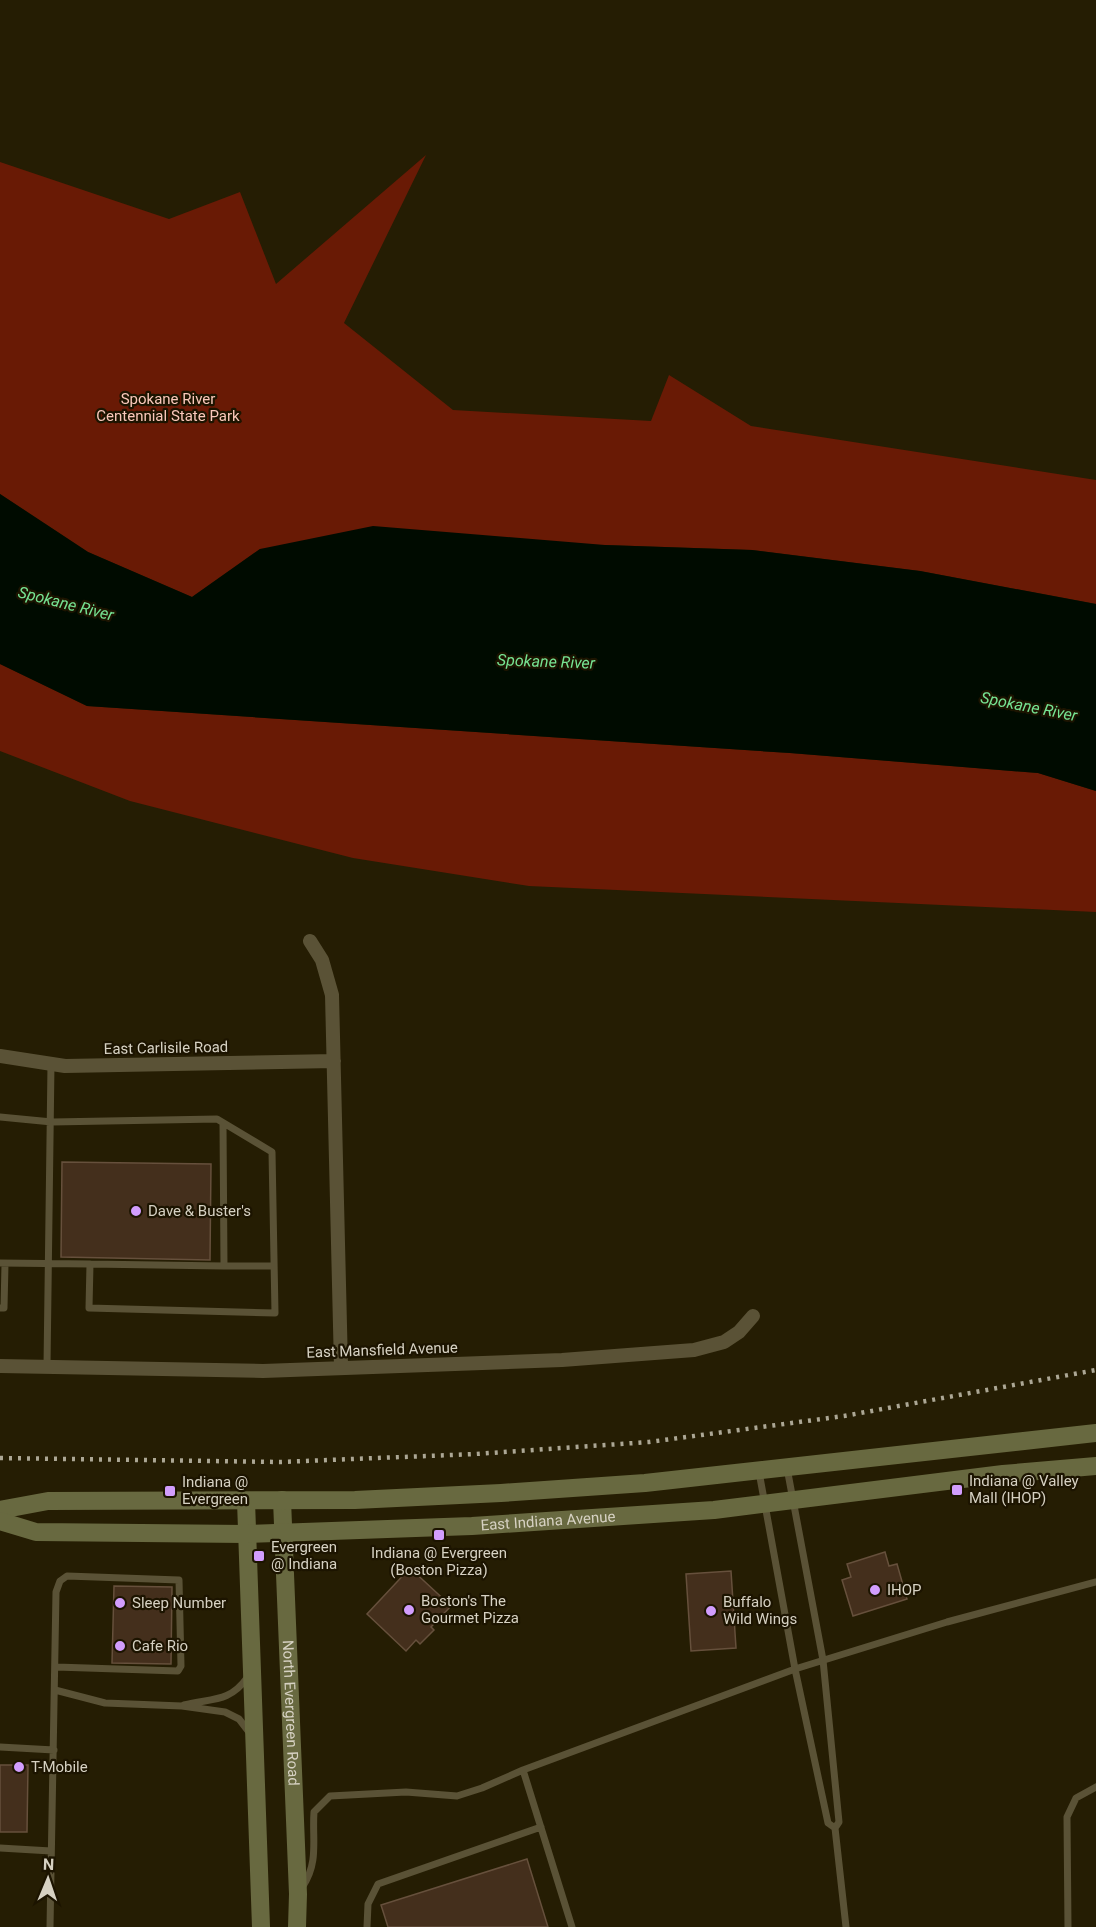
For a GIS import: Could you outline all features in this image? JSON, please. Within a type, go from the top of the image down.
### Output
[{"type":"main road","name":"East Indiana Avenue","points":[[0,1510],[48,1501],[282,1500],[501,1493],[645,1483],[1096,1433]]},
{"type":"main road","name":"East Indiana Avenue","points":[[0,1521],[36,1532],[246,1534],[472,1526],[764,1504],[1004,1474],[1096,1466]]},
{"type":"main road","points":[[246,1500],[261,1927]]},
{"type":"main road","name":"North Evergreen Road","points":[[282,1500],[298,1894],[297,1927]]},
{"type":"street","points":[[310,941],[322,960],[332,995],[341,1367]]},
{"type":"street","name":"East Carlisile Road","points":[[0,1056],[65,1066],[334,1061]]},
{"type":"street","name":"East Mansfield Avenue","points":[[0,1366],[263,1371],[562,1360],[694,1350],[724,1342],[739,1332],[753,1316]]},
{"type":"lane","points":[[46,1366],[50,1264],[51,1064]]},
{"type":"lane","points":[[0,1117],[52,1122],[216,1119],[272,1152],[275,1313],[90,1308],[90,1264]]},
{"type":"lane","points":[[223,1124],[224,1266]]},
{"type":"lane","points":[[0,1308],[4,1308],[2,1263],[274,1266]]},
{"type":"lane","points":[[787,1468],[824,1660],[839,1822],[834,1828]]},
{"type":"lane","points":[[759,1471],[795,1669],[828,1823],[834,1828],[846,1927]]},
{"type":"lane","points":[[50,1927],[56,1592],[60,1581],[67,1576],[179,1580],[181,1666],[178,1671],[56,1667]]},
{"type":"lane","points":[[298,1894],[312,1873],[314,1812],[330,1796],[406,1792],[457,1796],[795,1669],[947,1622],[1096,1582]]},
{"type":"lane","points":[[182,1706],[216,1700],[235,1692],[252,1671]]},
{"type":"lane","points":[[55,1690],[105,1703],[182,1706],[233,1714],[255,1741]]},
{"type":"lane","points":[[0,1747],[54,1750]]},
{"type":"lane","points":[[523,1770],[572,1927]]},
{"type":"lane","points":[[1068,1927],[1067,1817],[1076,1798],[1096,1788]]},
{"type":"lane","points":[[367,1927],[368,1904],[378,1884],[541,1827]]},
{"type":"lane","points":[[0,1848],[51,1851]]},
{"type":"green space","name":"Spokane River Centennial State Park","points":[[426,155],[344,323],[453,410],[651,421],[669,375],[751,426],[1096,480],[1096,604],[920,571],[752,550],[605,545],[260,549],[192,597],[88,552],[0,494],[0,162],[169,219],[240,192],[276,284]]},
{"type":"green space","points":[[0,664],[87,706],[790,753],[1038,773],[1096,791],[1096,912],[529,886],[353,858],[130,801],[0,751]]},
{"type":"water","name":"Spokane River","points":[[0,494],[88,552],[192,597],[260,549],[373,526],[605,545],[752,550],[920,571],[1096,604],[1096,791],[1038,773],[790,753],[87,706],[0,664]]},
{"type":"building","name":"Dave & Buster's","points":[[62,1162],[211,1164],[210,1260],[61,1257]]},
{"type":"building","name":"IHOP","points":[[885,1552],[889,1566],[897,1564],[907,1599],[853,1616],[842,1580],[851,1577],[847,1564]]},
{"type":"building","name":"Boston's The Gourmet Pizza","points":[[410,1568],[451,1606],[431,1627],[434,1630],[420,1644],[416,1640],[406,1651],[367,1614]]},
{"type":"building","name":"Buffalo Wild Wings","points":[[731,1571],[736,1648],[691,1651],[686,1574]]},
{"type":"building","points":[[114,1586],[172,1587],[171,1664],[112,1663]]},
{"type":"building","points":[[0,1765],[28,1765],[27,1832],[0,1832]]},
{"type":"building","points":[[527,1859],[548,1927],[388,1927],[381,1905]]},
{"type":"railway","points":[[0,1458],[280,1462],[475,1454],[649,1442],[844,1416],[1096,1370]]},
{"type":"place","name":"Dave & Buster's","points":[[136,1211]]},
{"type":"place","name":"Indiana @ Valley Mall (IHOP)","points":[[957,1490]]},
{"type":"place","name":"Indiana @ Evergreen","points":[[170,1491]]},
{"type":"place","name":"Indiana @ Evergreen (Boston Pizza)","points":[[439,1535]]},
{"type":"place","name":"Evergreen @ Indiana","points":[[259,1556]]},
{"type":"place","name":"IHOP","points":[[875,1590]]},
{"type":"place","name":"Sleep Number","points":[[120,1603]]},
{"type":"place","name":"Boston's The Gourmet Pizza","points":[[409,1610]]},
{"type":"place","name":"Buffalo Wild Wings","points":[[711,1611]]},
{"type":"place","name":"Cafe Rio","points":[[120,1646]]},
{"type":"place","name":"T-Mobile","points":[[19,1767]]}]
